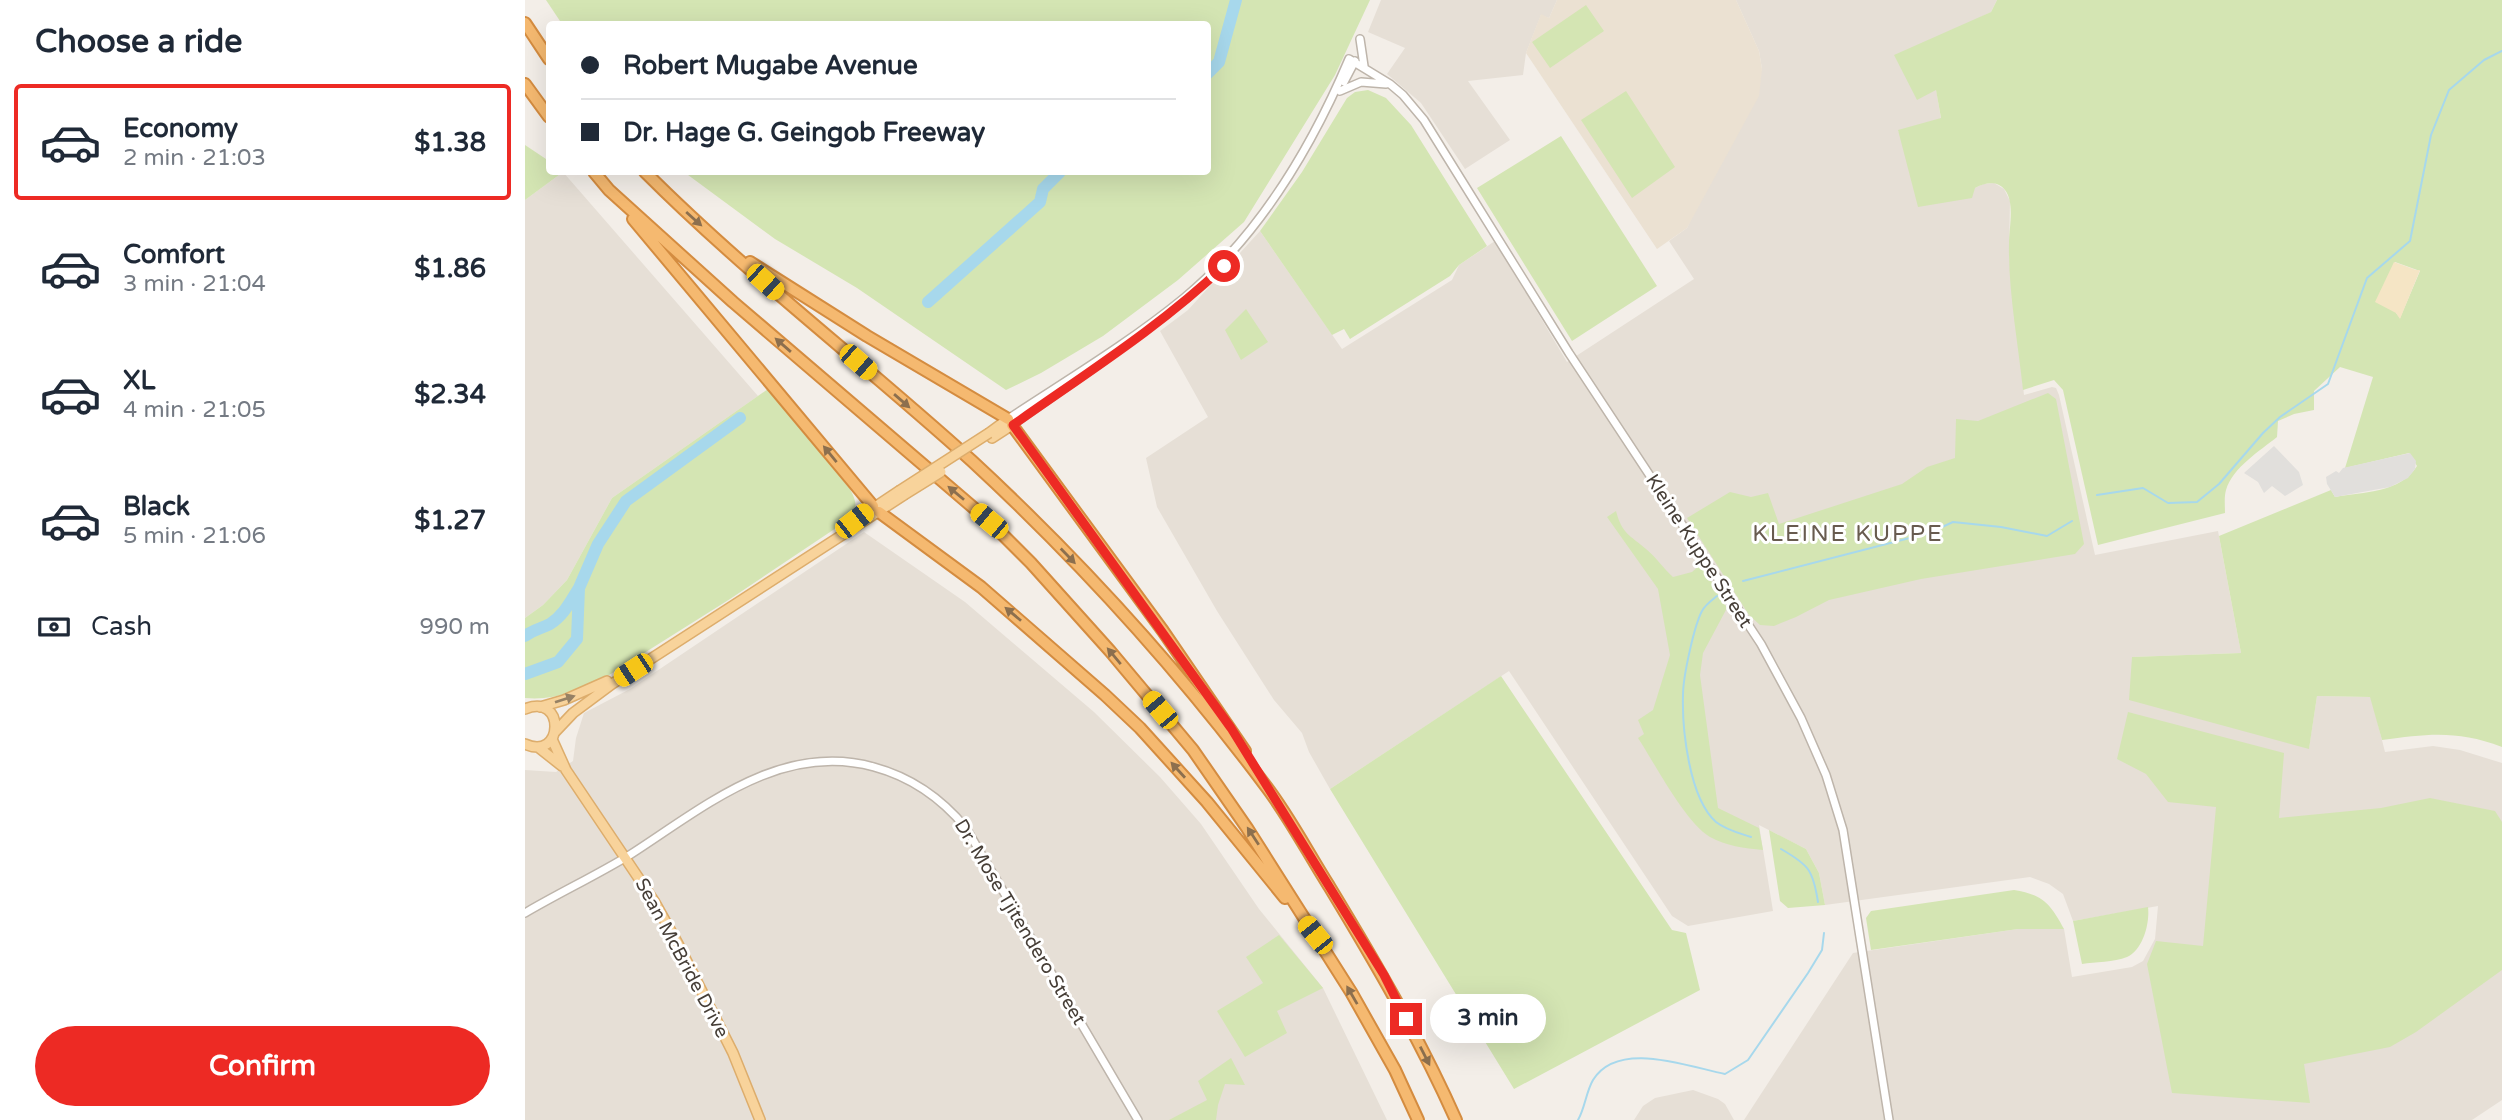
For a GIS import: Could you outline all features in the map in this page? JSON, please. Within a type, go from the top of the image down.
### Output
[{"type":"highway","points":[[525,23],[546,54]]},
{"type":"highway","points":[[525,84],[546,113]]},
{"type":"highway","points":[[596,175],[876,509],[981,587],[1140,729],[1207,802],[1315,935]]},
{"type":"highway","points":[[648,175],[724,245],[972,462],[1037,525],[1102,592],[1186,687],[1266,787]]},
{"type":"highway","points":[[609,190],[733,302],[989,521],[1111,651],[1193,750],[1247,828],[1315,935],[1395,1070],[1418,1120]]},
{"type":"highway","points":[[724,245],[867,336],[1010,422],[1216,706],[1384,975],[1456,1120]]},
{"type":"main road","points":[[525,709],[564,700],[602,685],[1010,422]]},
{"type":"main road","points":[[530,746],[553,736],[573,713],[611,684],[876,509]]},
{"type":"main road","name":"Sean McBride Drive","points":[[540,707],[546,709],[554,719],[553,736],[566,770],[655,901],[701,987],[733,1053],[760,1120]]},
{"type":"main road","name":"Sean McBride Drive","points":[[530,746],[566,770]]},
{"type":"street","points":[[1360,39],[1364,66]]},
{"type":"street","points":[[1010,422],[1150,328],[1224,266],[1279,199],[1323,124],[1352,60]]},
{"type":"street","points":[[1010,422],[1151,323],[1221,263],[1253,227],[1300,158],[1352,60]]},
{"type":"street","name":"Kleine Kuppe Street","points":[[1352,60],[1390,84],[1418,112],[1569,353],[1761,644],[1814,745],[1834,800],[1847,851],[1889,1120]]},
{"type":"street","points":[[1340,90],[1361,82],[1390,84]]},
{"type":"street","name":"Dr. Mose Tjitendero Street","points":[[525,913],[757,778],[799,763],[841,761],[885,770],[904,778],[938,799],[971,834],[1138,1120]]},
{"type":"shaded area","points":[[1381,0],[1557,0],[1549,18],[1541,15],[1526,53],[1523,75],[1468,81],[1510,140],[1465,169],[1421,103],[1387,74],[1405,48],[1368,32]]},
{"type":"shaded area","points":[[1557,0],[1736,0],[1759,51],[1762,69],[1759,96],[1687,228],[1657,249],[1526,53],[1541,14],[1549,18]]},
{"type":"shaded area","name":"KLEINE KUPPE","points":[[1736,0],[1997,0],[1991,12],[1981,17],[1936,89],[1941,119],[1898,131],[1975,188],[1994,183],[2004,189],[2010,201],[2009,255],[2024,395],[2056,388],[2095,555],[2218,531],[2241,653],[2132,657],[2309,748],[2317,696],[2371,697],[2385,752],[2433,746],[2460,750],[2502,763],[2502,1100],[2472,1120],[1744,1120],[1853,953],[2018,929],[2064,929],[2072,977],[2132,967],[2143,961],[2155,939],[2158,906],[2073,921],[2063,894],[2049,884],[2030,877],[1825,905],[1819,873],[1806,849],[1759,825],[1773,911],[1688,926],[1672,916],[1509,671],[1330,789],[1309,752],[1302,733],[1274,700],[1217,611],[1157,507],[1146,458],[1208,417],[1160,331],[1188,310],[1260,231],[1342,349],[1452,280],[1459,265],[1495,241],[1567,362],[1694,279],[1669,241],[1687,228],[1762,69],[1759,51]]},
{"type":"shaded area","points":[[559,175],[566,175],[758,396],[612,498],[567,580],[543,605],[525,618],[525,200]]},
{"type":"shaded area","points":[[2274,446],[2299,472],[2303,485],[2285,496],[2272,486],[2264,493],[2258,482],[2244,473]]},
{"type":"shaded area","points":[[2410,453],[2416,461],[2415,469],[2408,478],[2390,487],[2335,497],[2327,484],[2326,477],[2336,471],[2339,473],[2343,468]]},
{"type":"shaded area","points":[[864,532],[965,602],[1094,712],[1160,777],[1201,824],[1259,909],[1323,988],[1387,1120],[525,1120],[525,770],[556,772],[573,761],[576,738],[584,713],[630,689]]},
{"type":"shaded area","points":[[1693,1090],[1725,1104],[1734,1120],[1634,1120],[1643,1106],[1655,1098]]},
{"type":"green space","points":[[546,0],[1370,0],[1335,75],[1244,222],[1178,280],[1103,336],[1041,373],[1006,390],[857,288],[775,239],[688,175],[1211,175],[1211,21],[560,21]]},
{"type":"green space","points":[[1997,0],[2502,0],[2502,747],[2471,738],[2442,735],[2382,740],[2370,697],[2317,696],[2309,749],[2129,700],[2132,657],[2241,653],[2219,536],[2331,490],[2335,497],[2381,490],[2401,482],[2417,466],[2409,453],[2345,468],[2373,377],[2340,367],[2314,391],[2314,410],[2278,421],[2277,437],[2235,474],[2226,490],[2225,513],[2098,545],[2063,390],[2054,380],[2023,390],[2010,279],[2011,209],[2008,195],[1998,185],[1987,184],[1975,188],[1972,198],[1918,207],[1898,130],[1941,118],[1936,90],[1917,100],[1894,55],[1991,12]],"holes":[[[2395,262],[2420,271],[2400,318],[2396,313]]]},
{"type":"green space","points":[[1586,5],[1604,31],[1550,68],[1532,42]]},
{"type":"green space","points":[[1368,90],[1386,98],[1411,125],[1487,246],[1459,265],[1450,276],[1350,339],[1344,329],[1332,335],[1260,231],[1302,172],[1347,98],[1355,92]]},
{"type":"green space","points":[[1626,91],[1675,167],[1632,198],[1581,120]]},
{"type":"green space","points":[[1561,136],[1657,286],[1572,341],[1477,188]]},
{"type":"green space","points":[[525,145],[546,159],[546,175],[559,175],[525,200]]},
{"type":"green space","points":[[1246,309],[1268,342],[1241,360],[1225,330]]},
{"type":"green space","points":[[768,389],[850,489],[855,503],[852,514],[845,522],[730,599],[606,677],[567,694],[525,698],[525,618],[543,605],[567,580],[612,498]]},
{"type":"green space","points":[[2048,393],[2056,399],[2084,544],[2075,554],[1921,579],[1829,600],[1774,626],[1760,625],[1749,615],[1687,518],[1730,492],[1751,497],[1768,493],[1779,524],[1902,484],[1927,467],[1955,458],[1956,419],[1978,421]]},
{"type":"green space","points":[[1616,511],[1627,533],[1650,552],[1673,577],[1692,572],[1701,564],[1727,608],[1703,653],[1700,675],[1718,808],[1759,828],[1763,850],[1722,843],[1700,830],[1681,806],[1638,738],[1644,734],[1638,720],[1653,710],[1670,655],[1658,589],[1607,517]]},
{"type":"green space","points":[[1501,676],[1672,930],[1686,933],[1700,990],[1514,1089],[1330,789]]},
{"type":"green space","points":[[2128,712],[2284,753],[2279,818],[2381,808],[2430,798],[2495,811],[2502,822],[2502,970],[2416,1032],[2390,1047],[2304,1064],[2310,1103],[2172,1093],[2147,964],[2156,941],[2203,946],[2216,807],[2168,802],[2146,774],[2117,759]]},
{"type":"green space","points":[[1769,830],[1806,849],[1819,873],[1825,905],[1788,908],[1780,901]]},
{"type":"green space","points":[[2014,890],[2045,902],[2064,929],[2018,929],[1871,950],[1866,918],[1871,911]]},
{"type":"green space","points":[[2148,907],[2144,935],[2133,953],[2116,960],[2082,964],[2073,921]]},
{"type":"green space","points":[[1279,935],[1323,988],[1277,1011],[1287,1033],[1245,1057],[1217,1011],[1263,983],[1246,957]]},
{"type":"green space","points":[[1231,1058],[1245,1085],[1225,1084],[1216,1120],[1169,1120],[1207,1100],[1198,1081]]},
{"type":"sand","points":[[2394,262],[2420,270],[2400,319],[2396,313],[2375,302]]},
{"type":"waterway","points":[[1211,70],[1219,62],[1236,0]]},
{"type":"waterway","points":[[2097,495],[2143,488],[2168,503],[2197,502],[2219,484],[2280,417],[2328,384],[2367,278],[2410,241],[2431,135],[2449,90],[2484,60],[2502,51]]},
{"type":"waterway","points":[[928,302],[1040,202],[1043,189],[1057,175]]},
{"type":"waterway","points":[[525,674],[558,662],[577,639],[579,588],[598,544],[626,501],[740,418]]},
{"type":"waterway","points":[[1743,581],[1929,533],[1953,522],[2001,527],[2047,536],[2072,521]]},
{"type":"waterway","points":[[525,636],[559,617],[579,588]]},
{"type":"waterway","points":[[1717,596],[1702,611],[1689,652],[1683,695],[1686,744],[1693,780],[1707,811],[1720,825],[1751,837]]},
{"type":"waterway","points":[[1781,849],[1804,864],[1814,882],[1818,902]]},
{"type":"waterway","points":[[1578,1120],[1593,1080],[1604,1068],[1619,1061],[1655,1059],[1725,1074],[1748,1060],[1822,950],[1824,933]]},
{"type":"district","name":"KLEINE KUPPE","points":[[1848,534]]},
{"type":"route","points":[[1224,266],[1177,308],[1013,425],[1231,728],[1384,975],[1406,1019]]}]
